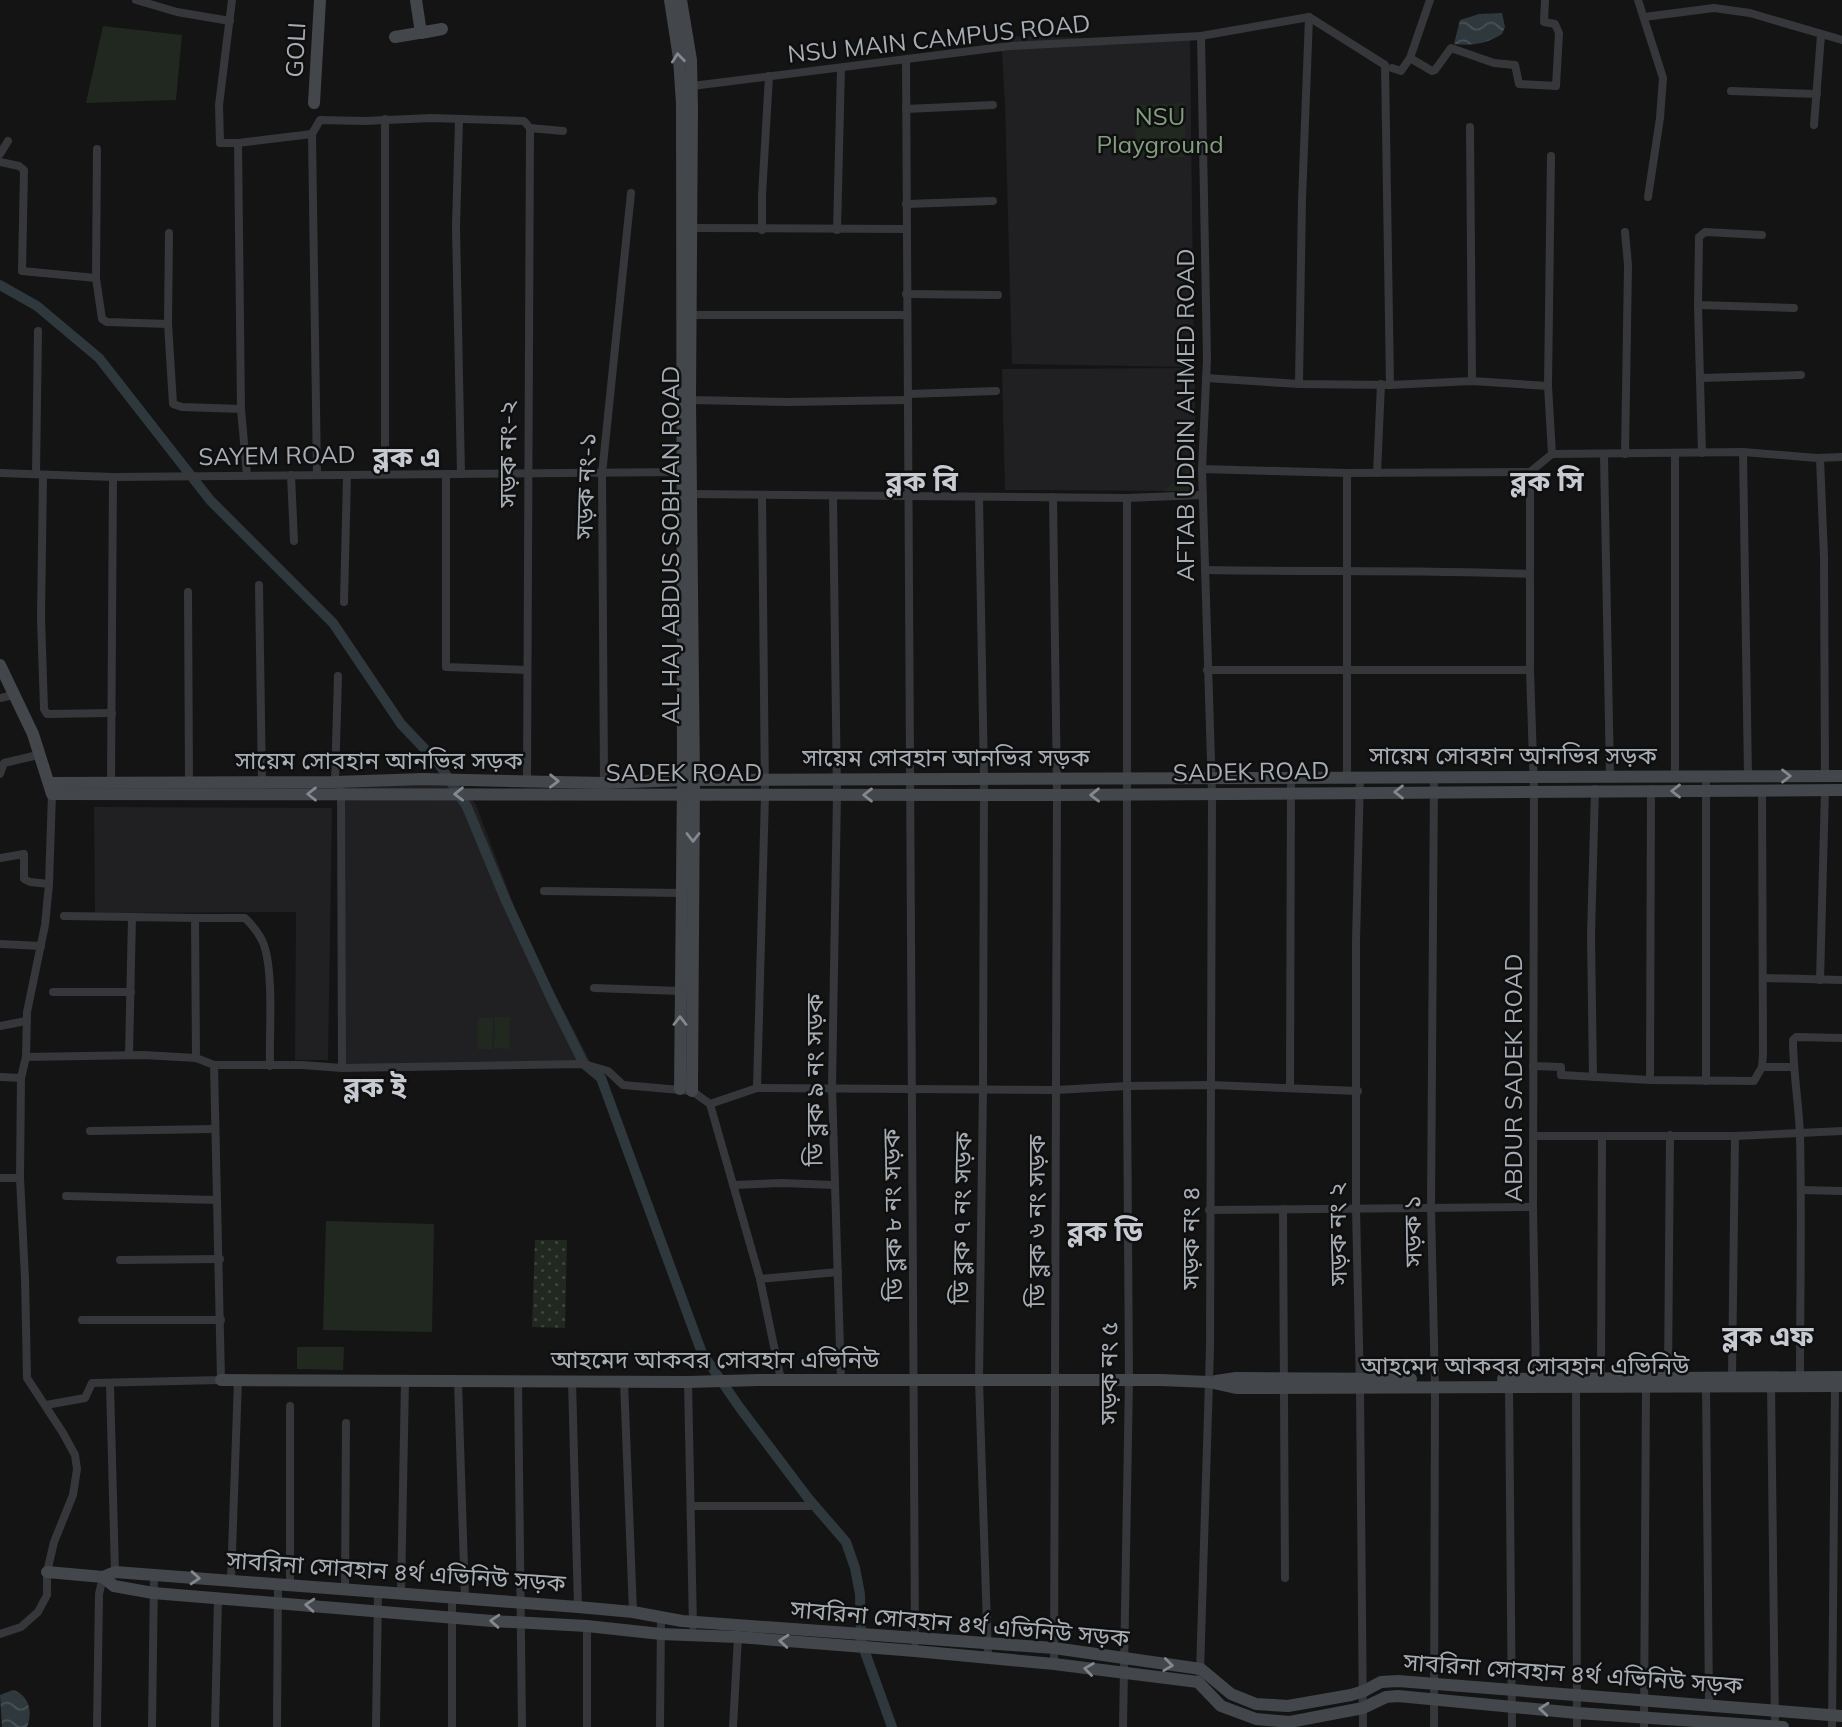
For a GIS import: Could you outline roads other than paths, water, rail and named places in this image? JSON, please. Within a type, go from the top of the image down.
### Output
[{"type":"street","points":[[136,0],[177,12],[230,21]]},
{"type":"street","points":[[232,0],[219,105],[220,143],[312,134]]},
{"type":"street","name":"GOLI","points":[[314,103],[320,0]]},
{"type":"street","points":[[416,0],[421,33]]},
{"type":"street","points":[[670,0],[679,58],[681,104],[681,471],[689,780]]},
{"type":"street","name":"AL HAJ ABDUS SOBHAN ROAD","points":[[681,0],[692,86],[686,1090]]},
{"type":"street","points":[[1299,384],[1309,18],[1389,67],[1401,71],[1410,58],[1430,0]]},
{"type":"street","points":[[1410,58],[1432,71],[1451,48],[1494,63],[1515,65],[1519,84],[1558,85],[1559,33],[1555,24],[1544,22],[1545,0]]},
{"type":"street","points":[[1638,0],[1663,78],[1648,197]]},
{"type":"street","points":[[1644,17],[1714,8],[1750,13],[1842,40]]},
{"type":"street","name":"NSU MAIN CAMPUS ROAD","points":[[692,86],[1010,46],[1201,36],[1309,18]]},
{"type":"street","points":[[395,37],[442,29]]},
{"type":"street","points":[[1814,125],[1821,35]]},
{"type":"street","name":"AFTAB UDDIN AHMED ROAD","points":[[1201,36],[1206,378],[1202,470],[1212,794]]},
{"type":"street","name":"ডি ব্লক ৮ নং সড়ক","points":[[906,60],[915,1644]]},
{"type":"street","points":[[1389,67],[1390,384]]},
{"type":"street","points":[[838,230],[841,68]]},
{"type":"street","points":[[762,230],[769,76]]},
{"type":"street","points":[[1731,91],[1817,94]]},
{"type":"street","points":[[906,109],[993,105]]},
{"type":"street","points":[[385,119],[385,474]]},
{"type":"street","points":[[459,119],[456,307],[461,474]]},
{"type":"street","points":[[317,475],[312,134],[320,120],[524,121],[530,128],[563,131]]},
{"type":"street","points":[[1470,127],[1472,381]]},
{"type":"street","name":"সড়ক নং-২","points":[[527,781],[530,128]]},
{"type":"street","points":[[0,154],[8,141]]},
{"type":"street","points":[[238,143],[241,409],[247,476]]},
{"type":"street","points":[[97,149],[96,278],[102,319],[107,322],[168,324]]},
{"type":"street","points":[[1551,156],[1548,386],[1552,454]]},
{"type":"street","points":[[0,162],[19,166],[24,170],[22,271],[96,278]]},
{"type":"street","name":"সড়ক নং-১","points":[[604,783],[603,474],[631,193]]},
{"type":"street","points":[[906,204],[993,201]]},
{"type":"street","points":[[691,228],[906,229]]},
{"type":"street","points":[[1625,232],[1628,265],[1625,454]]},
{"type":"street","points":[[1702,453],[1699,242],[1704,232],[1762,234]]},
{"type":"street","points":[[169,233],[168,324],[173,404],[181,407],[241,409]]},
{"type":"street","points":[[906,294],[998,295]]},
{"type":"street","points":[[1698,308],[1794,307]]},
{"type":"street","points":[[692,314],[906,315]]},
{"type":"street","points":[[38,331],[44,709],[47,714],[112,713]]},
{"type":"street","points":[[1700,378],[1801,374]]},
{"type":"street","points":[[1206,378],[1299,384],[1472,381],[1548,386]]},
{"type":"street","points":[[1377,473],[1381,384]]},
{"type":"street","points":[[690,400],[788,402],[996,391]]},
{"type":"street","points":[[1743,452],[1748,776]]},
{"type":"street","points":[[1202,470],[1348,473],[1530,472],[1552,454],[1743,452],[1842,457]]},
{"type":"street","points":[[1675,454],[1675,776]]},
{"type":"street","points":[[1604,455],[1610,776]]},
{"type":"street","points":[[1821,458],[1825,556],[1825,776]]},
{"type":"street","name":"SAYEM ROAD","points":[[0,473],[113,477],[603,474],[681,471]]},
{"type":"street","name":"ABDUR SADEK ROAD","points":[[1530,472],[1536,1378]]},
{"type":"street","name":"সড়ক নং ২","points":[[1348,473],[1348,672],[1354,777],[1359,792],[1356,1209],[1363,1727]]},
{"type":"street","points":[[446,474],[446,667],[527,670]]},
{"type":"street","points":[[291,475],[294,541]]},
{"type":"street","points":[[344,602],[347,475]]},
{"type":"street","points":[[111,782],[113,477]]},
{"type":"street","points":[[690,494],[1127,498],[1203,495]]},
{"type":"street","points":[[757,1088],[765,795],[762,495]]},
{"type":"street","name":"ডি ব্লক ৯ নং সড়ক","points":[[833,496],[836,795],[832,1087],[841,1381]]},
{"type":"street","name":"ডি ব্লক ৭ নং সড়ক","points":[[979,496],[984,779],[979,1380],[988,1657]]},
{"type":"street","name":"ডি ব্লক ৬ নং সড়ক","points":[[1054,497],[1057,779],[1054,1664]]},
{"type":"street","name":"সড়ক নং ৫","points":[[1123,1727],[1129,1380],[1127,498]]},
{"type":"street","points":[[1205,570],[1530,574]]},
{"type":"street","points":[[259,584],[262,782]]},
{"type":"street","points":[[188,592],[189,782]]},
{"type":"street","points":[[0,665],[7,696],[33,733],[51,788],[49,884],[41,946],[26,1021],[26,1057],[21,1078],[20,1178],[27,1378],[75,1455],[77,1469],[74,1495],[54,1542],[47,1572],[47,1595],[38,1612],[21,1627],[0,1634]]},
{"type":"street","points":[[1207,670],[1530,670]]},
{"type":"street","points":[[338,676],[337,781],[342,795],[342,1068]]},
{"type":"street","points":[[0,774],[4,763],[38,755]]},
{"type":"street","points":[[1650,1080],[1652,776]]},
{"type":"street","points":[[1706,776],[1706,1081]]},
{"type":"street","name":"সায়েম সোবহান আনভির সড়ক","points":[[51,788],[111,782],[423,779],[604,783],[689,780],[1842,776]]},
{"type":"street","name":"সড়ক ১","points":[[1434,777],[1431,1208],[1435,1383],[1434,1727]]},
{"type":"street","points":[[1593,1077],[1591,935],[1595,777]]},
{"type":"street","points":[[1290,1087],[1291,778]]},
{"type":"street","name":"SADEK ROAD","points":[[51,788],[342,795],[1057,795],[1359,792]]},
{"type":"street","points":[[1533,1066],[1561,1067],[1561,1076],[1754,1081],[1762,1067],[1762,790]]},
{"type":"street","points":[[1819,980],[1825,790]]},
{"type":"street","name":"সায়েম সোবহান আনভির সড়ক","points":[[1359,792],[1842,790]]},
{"type":"street","name":"সড়ক নং ৪","points":[[1200,1676],[1209,1382],[1212,794]]},
{"type":"street","points":[[686,1090],[680,991],[681,893],[688,795]]},
{"type":"street","points":[[0,858],[24,854],[24,879],[49,884]]},
{"type":"street","points":[[544,891],[681,893]]},
{"type":"street","points":[[64,915],[245,918],[262,942],[268,960],[270,1066]]},
{"type":"street","points":[[129,1055],[132,917]]},
{"type":"street","points":[[195,918],[196,1058]]},
{"type":"street","points":[[0,944],[41,946]]},
{"type":"street","points":[[1764,978],[1842,980]]},
{"type":"street","points":[[594,988],[680,991]]},
{"type":"street","points":[[53,992],[131,992]]},
{"type":"street","points":[[0,1026],[26,1021]]},
{"type":"street","points":[[1800,1377],[1800,1132],[1793,1040],[1796,1037],[1842,1038]]},
{"type":"street","points":[[26,1057],[129,1055],[196,1058],[214,1065],[342,1068],[584,1064],[608,1071],[623,1085],[686,1090],[710,1104],[760,1279],[781,1380]]},
{"type":"street","points":[[46,1405],[85,1398],[92,1383],[221,1380],[214,1065]]},
{"type":"street","points":[[1762,1067],[1793,1067]]},
{"type":"street","points":[[0,1077],[21,1078]]},
{"type":"street","points":[[710,1104],[757,1088],[1056,1090],[1212,1084],[1358,1091]]},
{"type":"street","points":[[90,1131],[215,1129]]},
{"type":"street","points":[[1533,1136],[1735,1136],[1842,1131]]},
{"type":"street","points":[[1668,1378],[1670,1135]]},
{"type":"street","points":[[1601,1378],[1602,1136]]},
{"type":"street","points":[[1732,1378],[1735,1136]]},
{"type":"street","points":[[0,1178],[20,1178]]},
{"type":"street","points":[[734,1185],[782,1182],[834,1185]]},
{"type":"street","points":[[1801,1189],[1842,1191]]},
{"type":"street","points":[[65,1196],[217,1200]]},
{"type":"street","points":[[1209,1210],[1533,1207]]},
{"type":"street","points":[[1283,1209],[1286,1578]]},
{"type":"street","points":[[120,1260],[220,1259]]},
{"type":"street","points":[[760,1279],[838,1272]]},
{"type":"street","points":[[82,1320],[221,1320]]},
{"type":"street","name":"আহমেদ আকবর সোবহান এভিনিউ","points":[[1509,1383],[1536,1378],[1576,1383],[1601,1378],[1646,1382],[1668,1378],[1706,1382],[1732,1378],[1771,1382],[1800,1377],[1839,1382]]},
{"type":"street","name":"আহমেদ আকবর সোবহান এভিনিউ","points":[[221,1380],[702,1382],[1056,1379],[1209,1382],[1236,1378],[1284,1384],[1839,1382]]},
{"type":"street","points":[[231,1581],[237,1380]]},
{"type":"street","points":[[401,1594],[405,1381]]},
{"type":"street","points":[[452,1727],[452,1616],[458,1598],[458,1381]]},
{"type":"street","points":[[518,1381],[522,1727]]},
{"type":"street","points":[[572,1381],[578,1607]]},
{"type":"street","points":[[624,1381],[633,1612]]},
{"type":"street","points":[[688,1382],[693,1636]]},
{"type":"street","points":[[1644,1722],[1646,1382]]},
{"type":"street","points":[[1706,1382],[1713,1706],[1716,1724]]},
{"type":"street","points":[[1771,1382],[1775,1727]]},
{"type":"street","points":[[1835,1720],[1839,1382]]},
{"type":"street","points":[[1509,1383],[1512,1727]]},
{"type":"street","points":[[1576,1383],[1577,1727]]},
{"type":"street","points":[[97,1727],[99,1594],[109,1574],[110,1384]]},
{"type":"street","points":[[277,1727],[277,1602],[284,1585],[290,1406]]},
{"type":"street","points":[[345,1590],[346,1423]]},
{"type":"street","points":[[691,1506],[810,1506]]},
{"type":"street","name":"সাবরিনা সোবহান ৪র্থ এভিনিউ সড়ক","points":[[47,1572],[154,1575],[521,1602],[633,1612],[661,1619],[851,1640]]},
{"type":"street","name":"সাবরিনা সোবহান ৪র্থ এভিনিউ সড়ক","points":[[109,1574],[114,1586],[153,1592],[660,1634],[915,1644],[987,1643],[1054,1648],[1125,1659],[1200,1676],[1231,1694],[1256,1704],[1288,1706],[1364,1691],[1381,1682],[1775,1711],[1835,1720]]},
{"type":"street","points":[[152,1727],[154,1575]]},
{"type":"street","points":[[376,1727],[378,1592]]},
{"type":"street","points":[[215,1727],[218,1598]]},
{"type":"street","points":[[660,1727],[661,1619]]},
{"type":"street","points":[[587,1626],[587,1727]]},
{"type":"street","points":[[733,1727],[738,1637]]},
{"type":"street","name":"সাবরিনা সোবহান ৪র্থ এভিনিউ সড়ক","points":[[915,1644],[988,1657],[1124,1675],[1200,1676]]},
{"type":"street","name":"সাবরিনা সোবহান ৪র্থ এভিনিউ সড়ক","points":[[1200,1676],[1221,1706],[1256,1723],[1290,1721],[1363,1708],[1386,1697],[1434,1699],[1644,1722],[1783,1727]]},
{"type":"street","points":[[1256,1704],[1256,1723]]},
{"type":"water","points":[[1502,13],[1505,27],[1502,34],[1479,44],[1454,44],[1460,20],[1479,14]]},
{"type":"water","points":[[13,1690],[23,1696],[28,1705],[30,1716],[27,1727],[2,1727],[0,1695]]},
{"type":"waterway","points":[[0,285],[37,306],[99,358],[210,500],[333,623],[401,724],[439,764],[467,807],[506,901],[552,1000],[584,1064],[601,1078],[702,1353],[808,1498],[846,1542],[860,1594],[861,1641],[892,1727]]},
{"type":"district","name":"ব্লক এ","points":[[407,457]]},
{"type":"district","name":"ব্লক বি","points":[[922,481]]},
{"type":"district","name":"ব্লক সি","points":[[1547,481]]},
{"type":"district","name":"ব্লক ই","points":[[375,1087]]},
{"type":"district","name":"ব্লক ডি","points":[[1105,1231]]},
{"type":"district","name":"ব্লক এফ","points":[[1768,1336]]},
{"type":"park label","name":"NSU Playground","points":[[1160,131]]}]
